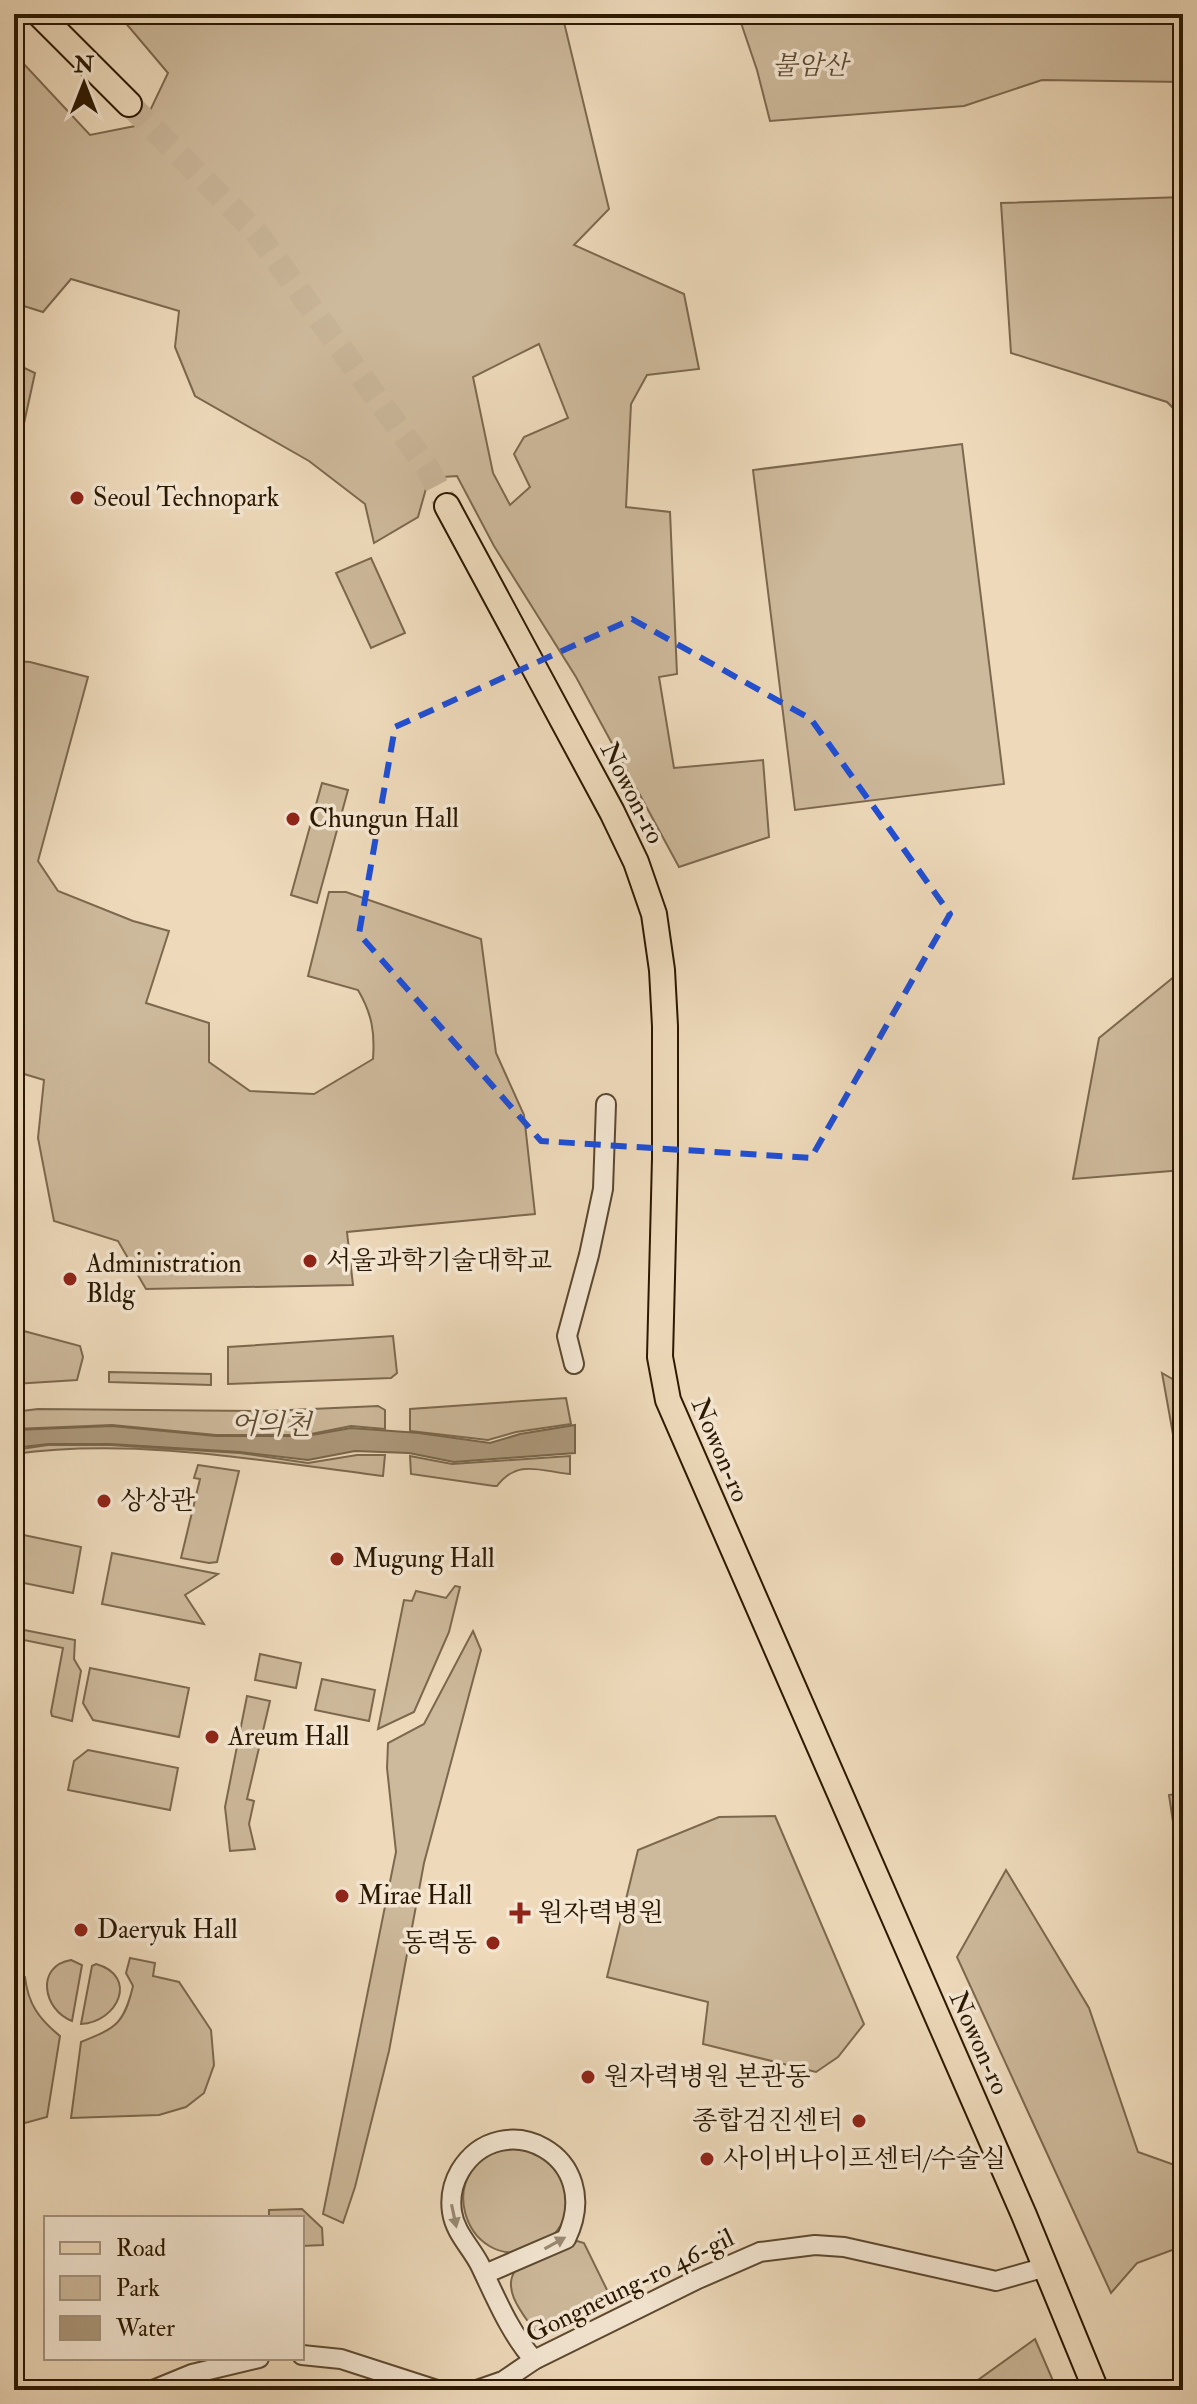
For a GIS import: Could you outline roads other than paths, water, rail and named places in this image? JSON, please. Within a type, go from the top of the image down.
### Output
[{"type":"main road","points":[[39,14],[129,104]]},
{"type":"main road","name":"Nowon-ro","points":[[447,506],[612,812],[636,862],[654,914],[662,970],[665,1026],[660,1357],[668,1400],[1046,2267],[1096,2390]]},
{"type":"street","points":[[574,1364],[567,1336],[603,1189],[606,1104]]},
{"type":"street","points":[[485,2274],[566,2239],[575,2221],[577,2201],[569,2172],[548,2150],[530,2142],[509,2140],[477,2152],[465,2163],[456,2178],[452,2212],[456,2228],[485,2274],[517,2341],[534,2360]]},
{"type":"street","name":"Gongneung-ro 46-gil","points":[[477,2390],[503,2381],[534,2360],[760,2252],[815,2245],[844,2247],[996,2281],[1046,2267]]},
{"type":"street","points":[[304,2355],[341,2359],[437,2390]]},
{"type":"street","points":[[153,2390],[192,2374],[251,2360]]},
{"type":"water","points":[[575,1425],[575,1453],[454,1462],[409,1453],[355,1451],[308,1460],[240,1452],[110,1444],[48,1444],[14,1448],[15,1430],[112,1426],[216,1436],[306,1436],[351,1428],[490,1443],[520,1434]]},
{"type":"tunnel","points":[[129,104],[256,232],[427,467],[447,506]]},
{"type":"place","name":"Seoul Technopark","points":[[77,498]]},
{"type":"place","name":"Chungun Hall","points":[[293,819]]},
{"type":"place","name":"서울과학기술대학교","points":[[310,1261]]},
{"type":"place","name":"Administration Bldg","points":[[70,1279]]},
{"type":"place","name":"상상관","points":[[104,1501]]},
{"type":"place","name":"Mugung Hall","points":[[337,1559]]},
{"type":"place","name":"Areum Hall","points":[[212,1737]]},
{"type":"place","name":"Mirae Hall","points":[[342,1896]]},
{"type":"place","name":"원자력병원","points":[[520,1913]]},
{"type":"place","name":"Daeryuk Hall","points":[[81,1930]]},
{"type":"place","name":"동력동","points":[[493,1943]]},
{"type":"place","name":"원자력병원 본관동","points":[[588,2077]]},
{"type":"place","name":"종합검진센터","points":[[859,2121]]},
{"type":"place","name":"사이버나이프센터/수술실","points":[[707,2159]]},
{"type":"park label","name":"불암산","points":[[810,66]]},
{"type":"water label","name":"어의천","points":[[271,1425]]}]
